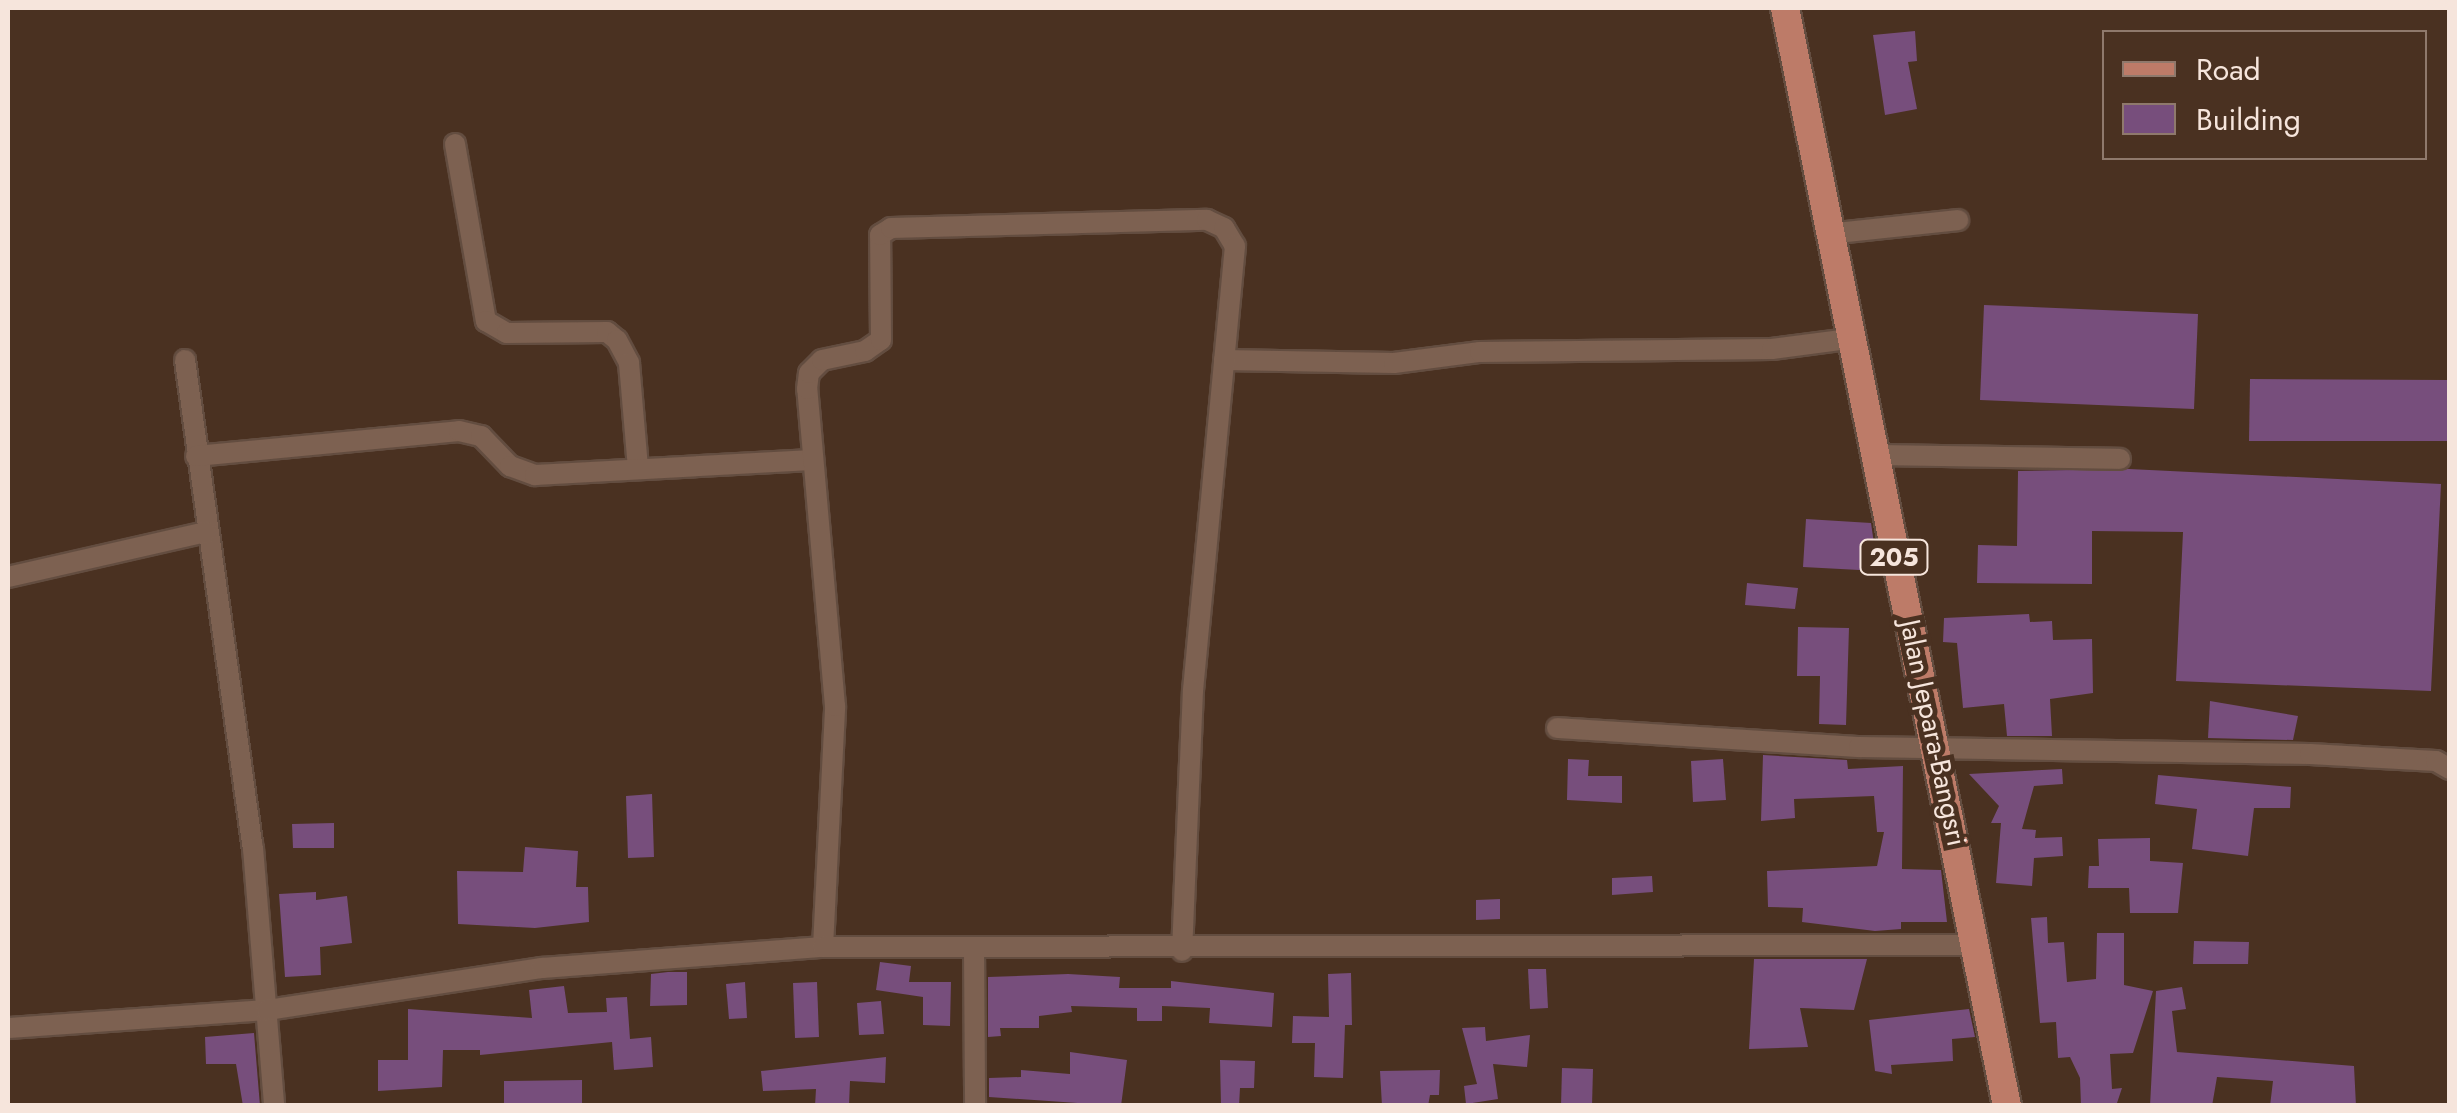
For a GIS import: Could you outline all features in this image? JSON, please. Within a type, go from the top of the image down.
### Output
[{"type":"main road","name":"Jalan Jepara-Bangsri","points":[[1785,8],[1873,455],[1939,747],[2007,1106]]},
{"type":"street","points":[[455,144],[486,321],[507,332],[608,332],[629,363],[638,468]]},
{"type":"street","points":[[822,947],[835,706],[812,460],[809,373],[822,360],[865,351],[880,340],[878,244],[891,228],[1206,220],[1224,228],[1234,246],[1193,690],[1182,951]]},
{"type":"street","points":[[1828,234],[1958,220]]},
{"type":"street","points":[[1224,360],[1394,363],[1480,352],[1772,350],[1850,340]]},
{"type":"street","points":[[184,360],[206,532],[240,744],[274,1106]]},
{"type":"street","points":[[196,456],[458,432],[481,436],[524,473],[812,460]]},
{"type":"street","points":[[1873,455],[2120,459]]},
{"type":"street","points":[[8,576],[206,532]]},
{"type":"street","points":[[1557,728],[1939,747],[2310,754],[2436,762],[2450,769]]},
{"type":"street","points":[[8,1028],[267,1010],[542,968],[822,947],[1182,951],[1976,945]]},
{"type":"street","points":[[974,947],[975,1106]]},
{"type":"building","points":[[1915,31],[1917,61],[1908,62],[1917,109],[1885,115],[1873,35]]},
{"type":"building","points":[[1984,305],[2198,314],[2194,409],[1980,400]]},
{"type":"building","points":[[2250,379],[2450,380],[2450,441],[2249,441]]},
{"type":"building","points":[[2129,469],[2441,484],[2431,691],[2176,681],[2183,532],[2092,531],[2092,584],[1977,583],[1978,545],[2017,546],[2018,471]]},
{"type":"building","points":[[1806,519],[1871,523],[1878,571],[1803,567]]},
{"type":"building","points":[[1747,583],[1798,588],[1795,609],[1745,605]]},
{"type":"building","points":[[2029,614],[2030,622],[2052,621],[2053,640],[2092,639],[2093,693],[2050,699],[2052,736],[2007,736],[2004,704],[1963,708],[1957,643],[1943,642],[1944,618]]},
{"type":"building","points":[[1798,627],[1849,628],[1846,725],[1819,724],[1820,676],[1797,676]]},
{"type":"building","points":[[2210,701],[2298,716],[2293,740],[2208,738]]},
{"type":"building","points":[[1763,755],[1847,760],[1848,769],[1903,766],[1902,869],[1941,870],[1947,922],[1901,922],[1901,929],[1875,931],[1802,922],[1803,908],[1768,907],[1767,871],[1877,866],[1884,832],[1877,832],[1874,796],[1794,799],[1795,818],[1761,821]]},
{"type":"building","points":[[1568,759],[1589,760],[1588,776],[1622,776],[1622,803],[1567,800]]},
{"type":"building","points":[[1723,759],[1726,800],[1693,802],[1691,761]]},
{"type":"building","points":[[2062,769],[2063,784],[2034,786],[2022,829],[2036,830],[2035,838],[2062,837],[2063,856],[2034,858],[2032,886],[1996,883],[2001,823],[1991,823],[1999,806],[1969,774]]},
{"type":"building","points":[[2158,775],[2291,787],[2290,808],[2254,808],[2248,856],[2192,849],[2197,809],[2155,804]]},
{"type":"building","points":[[652,794],[654,857],[628,858],[626,796]]},
{"type":"building","points":[[334,823],[334,848],[293,848],[292,824]]},
{"type":"building","points":[[2150,838],[2150,861],[2183,863],[2178,913],[2130,913],[2129,888],[2088,888],[2089,866],[2099,866],[2098,839]]},
{"type":"building","points":[[525,847],[578,851],[576,887],[588,887],[589,922],[535,928],[458,924],[457,871],[523,872]]},
{"type":"building","points":[[1652,876],[1653,892],[1612,895],[1612,878]]},
{"type":"building","points":[[316,892],[316,900],[347,896],[352,943],[320,947],[321,975],[285,977],[279,894]]},
{"type":"building","points":[[1500,899],[1500,919],[1476,920],[1476,900]]},
{"type":"building","points":[[2047,917],[2048,943],[2064,942],[2067,982],[2096,979],[2097,933],[2124,933],[2124,985],[2153,991],[2133,1053],[2110,1054],[2112,1089],[2122,1088],[2116,1106],[2081,1106],[2080,1078],[2070,1057],[2058,1058],[2056,1022],[2040,1023],[2031,918]]},
{"type":"building","points":[[2194,941],[2249,942],[2248,964],[2193,964]]},
{"type":"building","points":[[1754,959],[1867,959],[1854,1010],[1800,1008],[1808,1047],[1749,1049]]},
{"type":"building","points":[[880,962],[911,966],[909,982],[951,982],[950,1026],[923,1025],[923,997],[876,990]]},
{"type":"building","points":[[1528,969],[1546,969],[1548,1008],[1530,1009]]},
{"type":"building","points":[[687,972],[687,1005],[650,1006],[651,974]]},
{"type":"building","points":[[1351,973],[1352,1025],[1345,1025],[1343,1078],[1314,1077],[1315,1043],[1292,1043],[1293,1016],[1329,1017],[1328,974]]},
{"type":"building","points":[[988,977],[1120,977],[1119,988],[1171,988],[1171,981],[1274,993],[1272,1027],[1209,1023],[1210,1008],[1162,1006],[1162,1021],[1137,1021],[1137,1008],[1071,1006],[1072,1012],[1039,1016],[1039,1028],[1000,1028],[1001,1036],[988,1037]]},
{"type":"building","points":[[745,982],[747,1018],[729,1019],[726,984]]},
{"type":"building","points":[[817,982],[819,1037],[795,1038],[793,983]]},
{"type":"building","points":[[564,986],[568,1013],[607,1012],[606,998],[627,997],[630,1039],[651,1037],[653,1067],[614,1070],[612,1042],[480,1055],[480,1050],[443,1050],[442,1087],[378,1091],[378,1060],[408,1060],[408,1009],[532,1018],[529,990]]},
{"type":"building","points":[[2182,987],[2186,1009],[2172,1011],[2177,1052],[2354,1066],[2356,1106],[2270,1106],[2273,1081],[2217,1077],[2212,1106],[2150,1106],[2156,991]]},
{"type":"building","points":[[881,1001],[884,1034],[859,1035],[857,1003]]},
{"type":"building","points":[[1969,1009],[1975,1037],[1952,1039],[1953,1061],[1891,1065],[1892,1074],[1875,1071],[1869,1020]]},
{"type":"building","points":[[1485,1027],[1486,1041],[1530,1035],[1527,1067],[1493,1064],[1498,1099],[1466,1104],[1464,1086],[1477,1084],[1462,1028]]},
{"type":"building","points":[[254,1033],[260,1106],[243,1106],[236,1064],[206,1064],[205,1037]]},
{"type":"building","points":[[1070,1052],[1127,1060],[1121,1106],[989,1097],[989,1078],[1021,1077],[1021,1070],[1070,1074]]},
{"type":"building","points":[[886,1057],[885,1083],[850,1081],[849,1106],[815,1106],[816,1089],[763,1091],[761,1071]]},
{"type":"building","points":[[1220,1060],[1255,1061],[1254,1088],[1240,1088],[1239,1106],[1221,1106]]},
{"type":"building","points":[[1562,1068],[1593,1069],[1592,1106],[1561,1106]]},
{"type":"building","points":[[1440,1070],[1439,1095],[1430,1095],[1428,1106],[1382,1106],[1380,1071]]},
{"type":"building","points":[[582,1080],[582,1104],[504,1106],[504,1081]]}]
